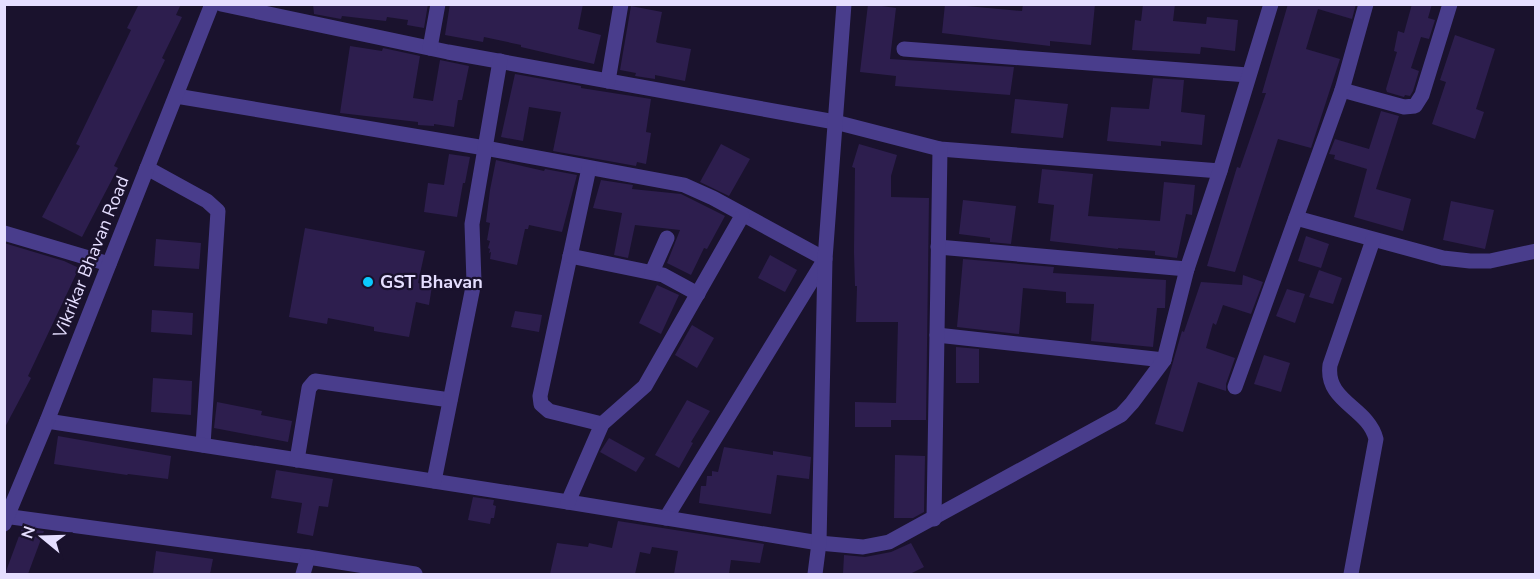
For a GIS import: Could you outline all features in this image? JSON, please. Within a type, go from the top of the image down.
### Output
[{"type":"street","name":"Vikrikar Bhavan Road","points":[[5,519],[47,421],[212,4]]},
{"type":"street","points":[[221,4],[430,48],[835,122],[940,149],[1220,171]]},
{"type":"street","points":[[430,48],[438,4]]},
{"type":"street","points":[[609,81],[621,4]]},
{"type":"street","points":[[815,574],[819,543],[825,259],[844,4]]},
{"type":"street","points":[[47,421],[819,543],[863,547],[889,542],[1121,415],[1164,360],[1187,269],[1220,171],[1271,4]]},
{"type":"street","points":[[1234,387],[1342,90],[1366,4]]},
{"type":"street","points":[[1342,90],[1404,107],[1415,106],[1422,95],[1450,4]]},
{"type":"street","points":[[904,49],[1248,75]]},
{"type":"street","points":[[434,481],[474,282],[472,224],[500,61]]},
{"type":"street","points":[[176,96],[485,148],[684,185],[713,198],[742,216],[825,259]]},
{"type":"street","points":[[934,519],[940,149]]},
{"type":"street","points":[[147,168],[207,201],[218,211],[203,445]]},
{"type":"street","points":[[590,168],[540,396],[541,404],[549,411],[603,424]]},
{"type":"street","points":[[568,502],[603,424],[645,386],[742,216]]},
{"type":"street","points":[[1296,218],[1443,258],[1490,261],[1536,251]]},
{"type":"street","points":[[4,233],[109,264]]},
{"type":"street","points":[[652,272],[667,238]]},
{"type":"street","points":[[1351,574],[1376,439],[1372,428],[1333,389],[1329,374],[1330,365],[1373,240]]},
{"type":"street","points":[[938,247],[1187,269]]},
{"type":"street","points":[[570,256],[652,272],[672,279],[698,294]]},
{"type":"street","points":[[666,518],[825,259]]},
{"type":"street","points":[[937,335],[1164,360]]},
{"type":"street","points":[[297,460],[309,387],[315,381],[450,400]]},
{"type":"street","points":[[5,519],[308,557],[415,574]]},
{"type":"street","points":[[303,574],[308,557]]},
{"type":"building","points":[[139,4],[181,4],[176,15],[182,17],[162,58],[165,60],[114,166],[118,168],[82,237],[42,217],[80,146],[76,144],[131,30],[127,28]]},
{"type":"building","points":[[313,4],[428,4],[424,28],[407,25],[408,20],[387,17],[386,21],[342,16],[341,19],[314,14]]},
{"type":"building","points":[[450,4],[583,4],[578,29],[601,35],[594,64],[484,37],[483,42],[445,35]]},
{"type":"building","points":[[868,4],[896,8],[890,59],[1014,67],[1010,95],[895,86],[896,76],[860,72]]},
{"type":"building","points":[[945,4],[1022,11],[1023,4],[1095,4],[1091,45],[1050,41],[1050,46],[942,33]]},
{"type":"building","points":[[1143,4],[1175,4],[1173,21],[1206,24],[1207,17],[1238,20],[1235,51],[1201,47],[1200,54],[1132,50],[1135,20],[1141,21]]},
{"type":"building","points":[[1288,4],[1356,4],[1352,19],[1318,9],[1306,49],[1340,59],[1311,148],[1278,139],[1235,272],[1207,266],[1237,167],[1240,168],[1266,93],[1262,93]]},
{"type":"building","points":[[1412,4],[1432,4],[1428,18],[1435,20],[1429,39],[1421,37],[1411,68],[1419,71],[1413,91],[1410,96],[1405,95],[1404,97],[1387,92],[1386,89],[1397,52],[1394,51],[1398,31],[1404,33]]},
{"type":"building","points":[[631,6],[662,12],[656,42],[691,49],[685,81],[655,75],[655,79],[635,76],[636,73],[620,70]]},
{"type":"building","points":[[1455,35],[1495,49],[1476,109],[1484,112],[1475,139],[1432,124],[1446,82],[1440,80]]},
{"type":"building","points":[[350,46],[382,51],[383,48],[420,56],[413,98],[433,101],[440,60],[469,66],[462,100],[458,100],[454,127],[434,124],[434,126],[418,125],[418,122],[340,113]]},
{"type":"building","points":[[515,74],[581,86],[581,88],[651,99],[646,132],[651,133],[646,164],[637,162],[636,166],[553,151],[561,112],[529,107],[523,141],[501,137]]},
{"type":"building","points":[[1153,78],[1184,80],[1181,112],[1205,115],[1202,145],[1161,141],[1161,146],[1107,141],[1111,107],[1149,109]]},
{"type":"building","points":[[1015,99],[1068,104],[1063,138],[1011,133]]},
{"type":"building","points":[[1381,111],[1399,116],[1376,189],[1411,199],[1403,231],[1354,217],[1367,169],[1334,159],[1335,155],[1329,154],[1335,139],[1369,149]]},
{"type":"building","points":[[721,144],[750,159],[729,196],[700,182]]},
{"type":"building","points":[[859,144],[897,155],[891,176],[891,197],[929,198],[926,420],[891,420],[891,427],[855,427],[855,402],[896,403],[898,322],[856,322],[855,168],[852,167]]},
{"type":"building","points":[[449,154],[470,157],[457,217],[424,212],[428,183],[444,185]]},
{"type":"building","points":[[496,160],[544,171],[545,169],[577,175],[562,232],[529,225],[528,229],[525,229],[517,265],[490,259],[491,252],[489,253],[488,248],[490,241],[487,240],[490,223],[486,222]]},
{"type":"building","points":[[1042,169],[1093,174],[1088,216],[1160,221],[1164,182],[1195,185],[1192,215],[1186,214],[1177,258],[1155,255],[1155,251],[1050,241],[1054,205],[1038,203]]},
{"type":"building","points":[[601,180],[633,185],[632,189],[681,194],[725,216],[707,249],[704,248],[691,275],[667,263],[680,230],[635,225],[628,258],[614,255],[622,213],[593,208]]},
{"type":"building","points":[[963,200],[1016,206],[1011,244],[990,242],[990,238],[959,234]]},
{"type":"building","points":[[1451,201],[1494,210],[1485,249],[1443,240]]},
{"type":"building","name":"GST Bhavan","points":[[305,228],[425,251],[418,283],[432,286],[429,305],[416,302],[409,337],[374,331],[374,327],[328,318],[327,324],[289,317]]},
{"type":"building","points":[[1306,236],[1329,244],[1321,268],[1298,261]]},
{"type":"building","points":[[156,239],[201,243],[199,269],[154,266]]},
{"type":"building","points":[[4,243],[64,261],[79,268],[28,376],[31,378],[4,429]]},
{"type":"building","points":[[770,255],[797,270],[785,292],[758,278]]},
{"type":"building","points":[[963,259],[1054,267],[1053,273],[1166,280],[1165,308],[1157,308],[1153,347],[1091,341],[1094,304],[1066,303],[1066,292],[1023,288],[1019,334],[957,327]]},
{"type":"building","points":[[1319,270],[1342,278],[1333,304],[1309,297]]},
{"type":"building","points":[[1243,275],[1263,282],[1251,314],[1223,305],[1216,325],[1213,323],[1206,348],[1235,358],[1226,384],[1226,391],[1198,382],[1183,432],[1155,424],[1182,331],[1184,332],[1201,282],[1242,285]]},
{"type":"building","points":[[657,285],[679,295],[661,334],[639,323]]},
{"type":"building","points":[[1287,289],[1305,294],[1295,323],[1276,316]]},
{"type":"building","points":[[152,310],[193,313],[192,335],[151,332]]},
{"type":"building","points":[[515,311],[542,315],[539,332],[511,327]]},
{"type":"building","points":[[692,325],[714,338],[697,368],[675,355]]},
{"type":"building","points":[[956,347],[979,349],[979,383],[956,383]]},
{"type":"building","points":[[1264,355],[1290,363],[1281,392],[1254,384]]},
{"type":"building","points":[[153,378],[192,381],[191,415],[151,412]]},
{"type":"building","points":[[687,400],[710,411],[691,442],[693,443],[679,468],[655,455]]},
{"type":"building","points":[[217,402],[262,411],[261,415],[292,421],[288,442],[214,428]]},
{"type":"building","points":[[58,436],[171,456],[168,479],[54,464]]},
{"type":"building","points":[[609,438],[645,458],[636,472],[600,452]]},
{"type":"building","points":[[724,447],[773,455],[773,451],[811,457],[809,479],[777,475],[771,514],[699,503],[701,486],[706,486],[707,476],[712,476],[712,471],[718,472]]},
{"type":"building","points":[[895,455],[925,456],[924,512],[913,518],[894,518]]},
{"type":"building","points":[[276,470],[333,479],[328,507],[319,506],[313,536],[297,533],[302,503],[271,498]]},
{"type":"building","points":[[473,497],[494,500],[493,505],[496,506],[494,518],[491,518],[490,524],[468,520]]},
{"type":"building","points":[[618,521],[764,544],[760,563],[731,560],[729,574],[674,574],[678,551],[652,547],[650,554],[640,552],[635,574],[550,574],[557,543],[588,547],[589,543],[612,548]]},
{"type":"building","points":[[22,528],[44,531],[28,574],[5,574]]},
{"type":"building","points":[[911,543],[924,567],[910,574],[843,574],[844,555],[865,557],[891,552]]},
{"type":"building","points":[[156,551],[213,559],[210,574],[153,574]]},
{"type":"place","name":"GST Bhavan","points":[[368,282]]}]
